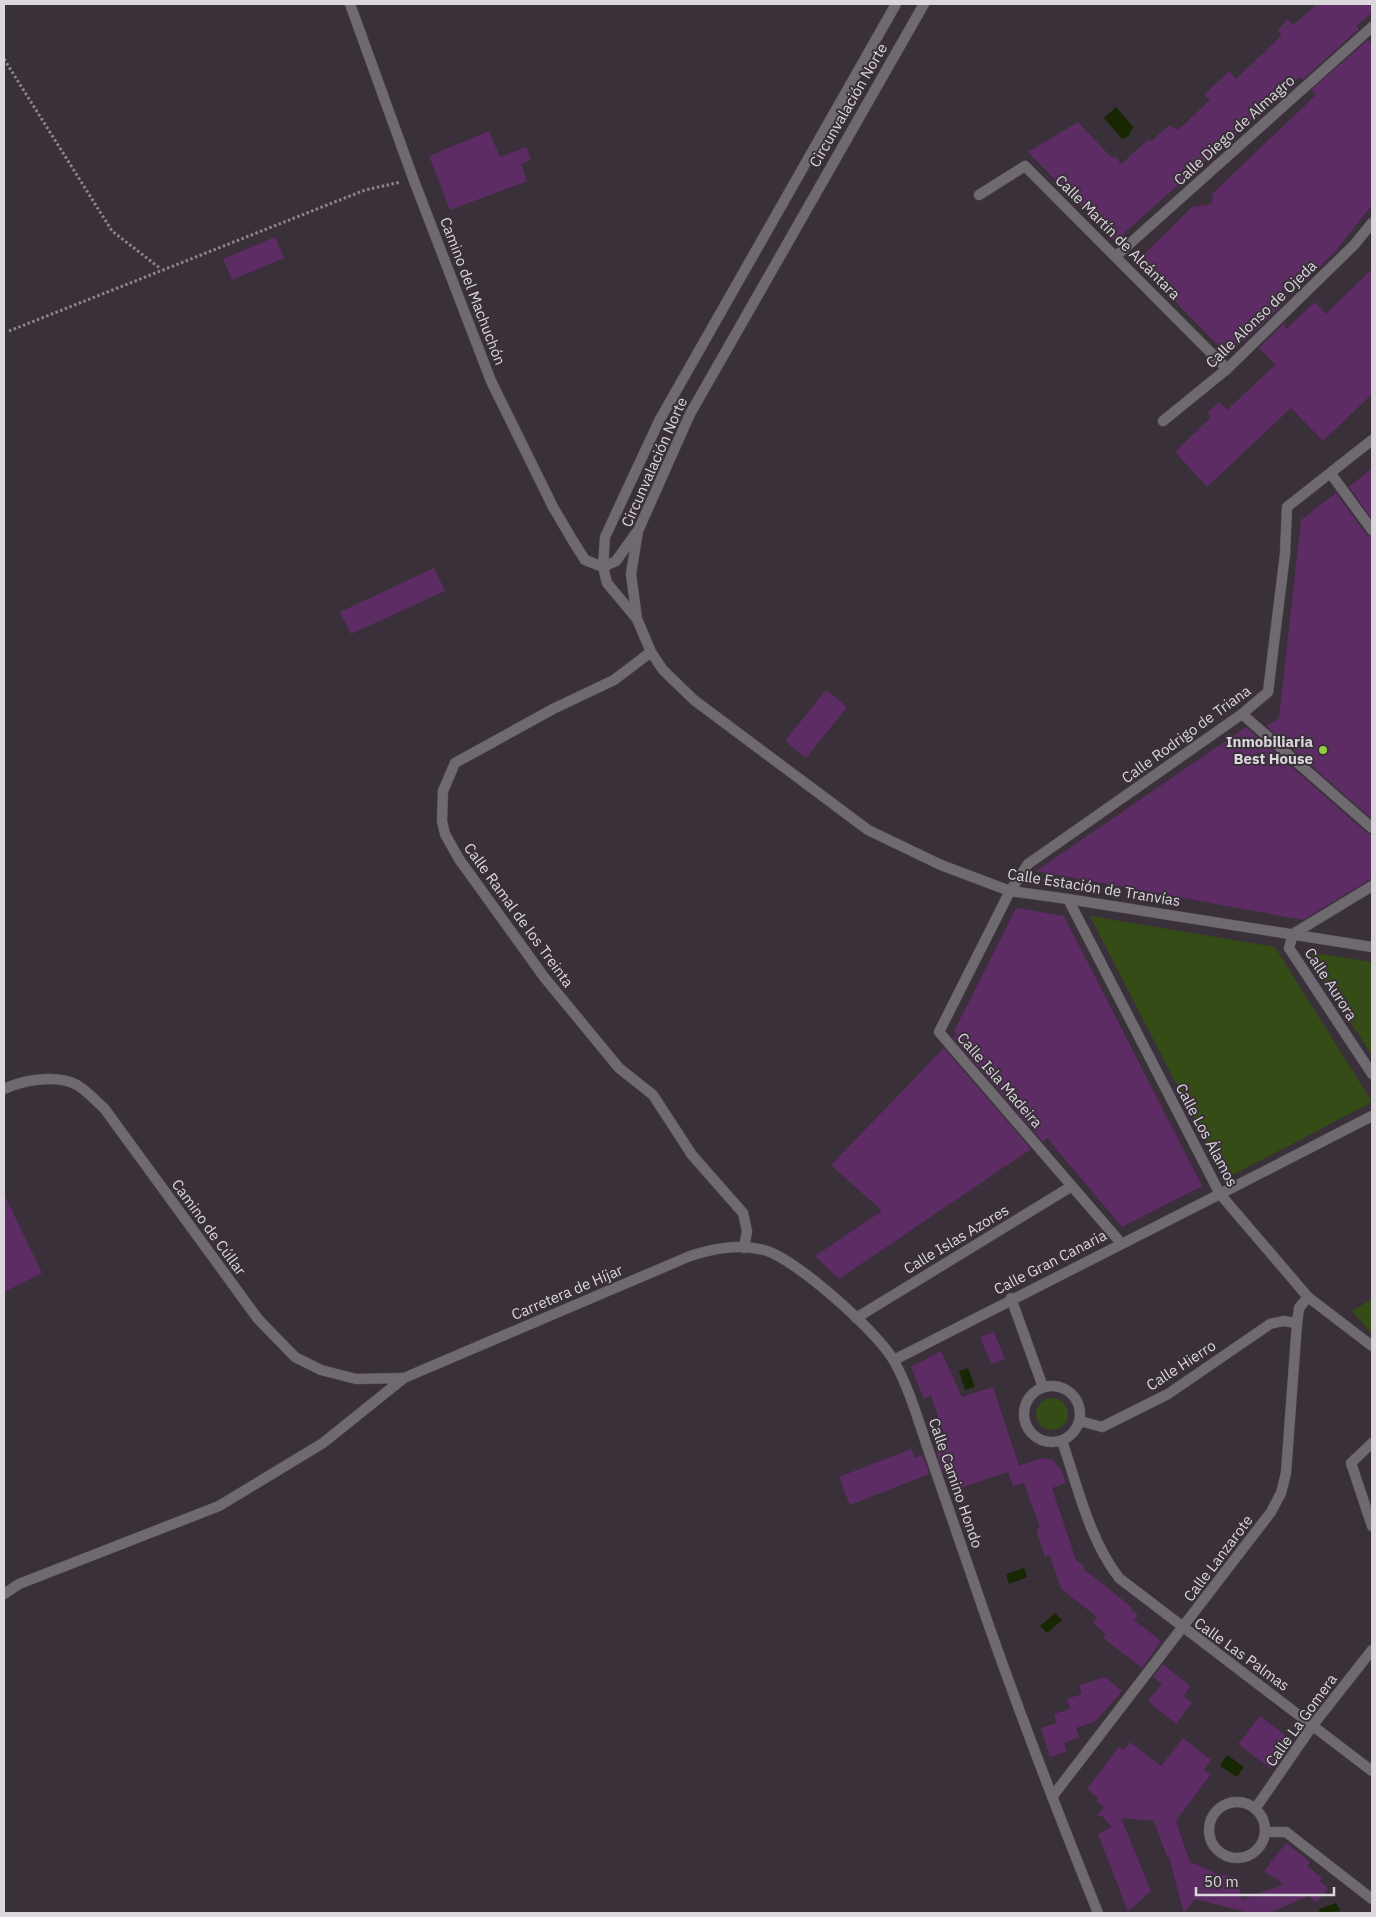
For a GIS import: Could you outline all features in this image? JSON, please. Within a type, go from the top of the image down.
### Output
[{"type":"street","name":"Camino del Machuchón","points":[[350,4],[413,178],[491,381],[553,507],[573,541],[585,560],[603,567]]},
{"type":"street","name":"Circunvalación Norte","points":[[637,619],[607,583],[603,567],[605,537],[659,421],[896,4]]},
{"type":"street","name":"Circunvalación Norte","points":[[637,619],[631,574],[638,531],[690,414],[924,4]]},
{"type":"street","name":"Calle Diego de Almagro","points":[[1116,256],[1372,27]]},
{"type":"street","name":"Calle Martín de Alcántara","points":[[979,195],[1025,166],[1227,369]]},
{"type":"street","name":"Calle Alonso de Ojeda","points":[[1164,421],[1227,369],[1354,246],[1372,223]]},
{"type":"street","name":"Calle Rodrigo de Triana","points":[[1010,891],[1028,864],[1242,714],[1268,692],[1286,554],[1287,507],[1372,440]]},
{"type":"street","points":[[1331,474],[1372,530]]},
{"type":"street","points":[[603,567],[616,561],[638,531]]},
{"type":"street","name":"Calle Estación de Tranvías","points":[[637,619],[651,652],[663,670],[694,700],[868,830],[941,865],[1010,891],[1372,947]]},
{"type":"street","name":"Calle Ramal de los Treinta","points":[[651,652],[614,680],[553,709],[455,763],[443,791],[442,820],[445,834],[459,859],[544,977],[619,1068],[653,1095],[692,1155],[743,1213],[747,1231],[744,1248]]},
{"type":"street","points":[[1242,714],[1372,828]]},
{"type":"street","points":[[1293,934],[1372,886]]},
{"type":"street","name":"Calle Isla Madeira","points":[[1010,891],[940,1032],[1121,1243]]},
{"type":"street","name":"Calle Los Álamos","points":[[1068,899],[1220,1194],[1308,1297],[1372,1346]]},
{"type":"street","name":"Calle Aurora","points":[[1293,934],[1289,948],[1372,1074]]},
{"type":"street","name":"Camino de Cúllar","points":[[4,1089],[14,1084],[53,1079],[76,1085],[104,1108],[258,1319],[295,1357],[321,1370],[356,1379],[404,1378]]},
{"type":"street","name":"Calle Gran Canaria","points":[[894,1360],[1011,1298],[1372,1116]]},
{"type":"street","name":"Calle Islas Azores","points":[[856,1318],[1072,1186]]},
{"type":"street","name":"Carretera de Híjar","points":[[404,1378],[690,1256],[712,1249],[744,1248]]},
{"type":"street","name":"Calle Camino Hondo","points":[[744,1248],[765,1250],[783,1258],[856,1318],[894,1360],[913,1406],[981,1605],[1052,1797],[1098,1913]]},
{"type":"street","name":"Calle Lanzarote","points":[[1052,1797],[1271,1512],[1281,1493],[1286,1473],[1296,1323],[1299,1308],[1308,1297]]},
{"type":"street","points":[[1011,1298],[1043,1388]]},
{"type":"street","name":"Calle Hierro","points":[[1080,1421],[1102,1427],[1168,1394],[1270,1324],[1283,1321],[1296,1323]]},
{"type":"street","points":[[4,1594],[19,1584],[219,1506],[323,1443],[404,1378]]},
{"type":"street","points":[[1060,1387],[1074,1396],[1078,1403],[1080,1421],[1070,1436],[1062,1441],[1042,1440],[1028,1428],[1025,1409],[1028,1400],[1034,1392],[1043,1388],[1060,1387]]},
{"type":"street","name":"Calle Las Palmas","points":[[1062,1441],[1104,1559],[1118,1578],[1182,1629],[1313,1725],[1372,1771]]},
{"type":"street","points":[[1372,1444],[1351,1463],[1372,1526]]},
{"type":"street","name":"Calle La Gomera","points":[[1255,1809],[1313,1725],[1372,1650]]},
{"type":"street","points":[[1238,1802],[1255,1809],[1264,1822],[1265,1832],[1258,1849],[1250,1855],[1241,1858],[1223,1855],[1211,1841],[1210,1822],[1220,1807],[1238,1802]]},
{"type":"street","points":[[1265,1832],[1286,1832],[1372,1899]]},
{"type":"path","points":[[4,60],[112,232],[161,270]]},
{"type":"path","points":[[9,331],[366,190],[413,178]]},
{"type":"shaded area","points":[[1116,107],[1134,128],[1129,136],[1122,139],[1104,118]]},
{"type":"shaded area","points":[[1090,916],[1275,947],[1372,1102],[1225,1179]]},
{"type":"shaded area","points":[[1316,953],[1372,962],[1372,1055],[1308,957]]},
{"type":"shaded area","points":[[1372,1299],[1372,1334],[1352,1311]]},
{"type":"shaded area","points":[[968,1368],[975,1387],[965,1390],[959,1371]]},
{"type":"shaded area","points":[[1052,1398],[1058,1399],[1063,1403],[1067,1408],[1067,1420],[1063,1425],[1058,1429],[1052,1430],[1046,1429],[1041,1425],[1037,1420],[1036,1414],[1037,1408],[1041,1403],[1046,1399]]},
{"type":"shaded area","points":[[1024,1568],[1027,1577],[1009,1584],[1006,1574]]},
{"type":"shaded area","points":[[1055,1613],[1062,1620],[1047,1633],[1040,1626]]},
{"type":"shaded area","points":[[1227,1755],[1244,1767],[1237,1777],[1220,1766]]},
{"type":"shaded area","points":[[1336,1903],[1340,1911],[1320,1913],[1319,1909]]},
{"type":"building","points":[[1317,4],[1372,4],[1372,13],[1356,26],[1359,29],[1302,80],[1300,77],[1115,241],[1028,152],[1078,122],[1112,158],[1115,156],[1121,164],[1149,139],[1151,141],[1170,125],[1178,130],[1210,100],[1204,95],[1229,71],[1236,79],[1282,35],[1278,30],[1288,19],[1293,25]]},
{"type":"building","points":[[1368,40],[1372,44],[1372,205],[1334,253],[1300,285],[1282,282],[1283,304],[1228,355],[1136,262],[1192,207],[1212,204],[1213,193],[1316,95],[1311,90]]},
{"type":"building","points":[[489,131],[500,157],[526,147],[531,160],[521,164],[527,181],[450,210],[429,156]]},
{"type":"building","points":[[275,237],[284,258],[232,280],[223,259]]},
{"type":"building","points":[[1372,269],[1372,394],[1323,441],[1291,408],[1207,487],[1175,452],[1211,417],[1207,413],[1219,402],[1227,410],[1275,365],[1259,348],[1285,322],[1285,330],[1315,302],[1326,314]]},
{"type":"building","points":[[1372,468],[1372,519],[1349,487]]},
{"type":"building","points":[[1336,493],[1366,534],[1372,537],[1372,819],[1266,726],[1279,718],[1301,520]]},
{"type":"building","points":[[434,568],[445,591],[351,634],[340,612]]},
{"type":"building","points":[[826,690],[847,707],[806,758],[785,741]]},
{"type":"building","points":[[1246,727],[1367,833],[1372,835],[1372,878],[1303,920],[1036,871]]},
{"type":"building","points":[[1016,908],[1064,916],[1202,1186],[1122,1227],[1047,1138],[1043,1142],[953,1038],[957,1034],[954,1031]]},
{"type":"building","points":[[944,1048],[1031,1149],[839,1279],[815,1256],[882,1211],[831,1165]]},
{"type":"building","points":[[4,1194],[42,1273],[4,1292]]},
{"type":"building","points":[[994,1332],[1005,1359],[991,1364],[980,1337]]},
{"type":"building","points":[[941,1351],[962,1397],[993,1387],[1019,1466],[1041,1458],[1053,1460],[1061,1470],[1066,1483],[1052,1488],[1076,1560],[1083,1565],[1085,1570],[1133,1608],[1131,1610],[1138,1615],[1134,1620],[1161,1641],[1142,1668],[1103,1638],[1106,1634],[1093,1623],[1097,1617],[1061,1589],[1050,1555],[1045,1557],[1036,1529],[1040,1528],[1024,1483],[1013,1486],[1008,1472],[955,1490],[947,1468],[942,1470],[936,1450],[948,1445],[931,1395],[924,1399],[911,1367]]},
{"type":"building","points":[[911,1449],[915,1458],[923,1455],[929,1474],[850,1505],[839,1477]]},
{"type":"building","points":[[1163,1664],[1190,1686],[1184,1696],[1192,1703],[1176,1724],[1148,1701],[1162,1684],[1153,1677]]},
{"type":"building","points":[[1105,1677],[1122,1691],[1096,1721],[1076,1728],[1079,1737],[1064,1743],[1067,1751],[1050,1757],[1041,1728],[1057,1723],[1054,1714],[1070,1709],[1067,1699],[1082,1694],[1079,1685]]},
{"type":"building","points":[[1260,1716],[1292,1741],[1271,1769],[1238,1744]]},
{"type":"building","points":[[1183,1738],[1211,1760],[1204,1770],[1210,1775],[1176,1821],[1190,1862],[1218,1874],[1239,1878],[1241,1900],[1284,1884],[1264,1871],[1286,1843],[1310,1862],[1307,1866],[1322,1878],[1319,1881],[1328,1888],[1317,1903],[1308,1896],[1270,1913],[1243,1913],[1242,1911],[1195,1899],[1184,1913],[1169,1857],[1167,1857],[1154,1821],[1121,1818],[1151,1891],[1128,1912],[1098,1834],[1112,1827],[1102,1816],[1097,1816],[1104,1807],[1096,1801],[1098,1798],[1087,1789],[1119,1747],[1124,1750],[1130,1742],[1161,1766]]},
{"type":"place","name":"Inmobiliaria Best House","points":[[1323,750]]}]
